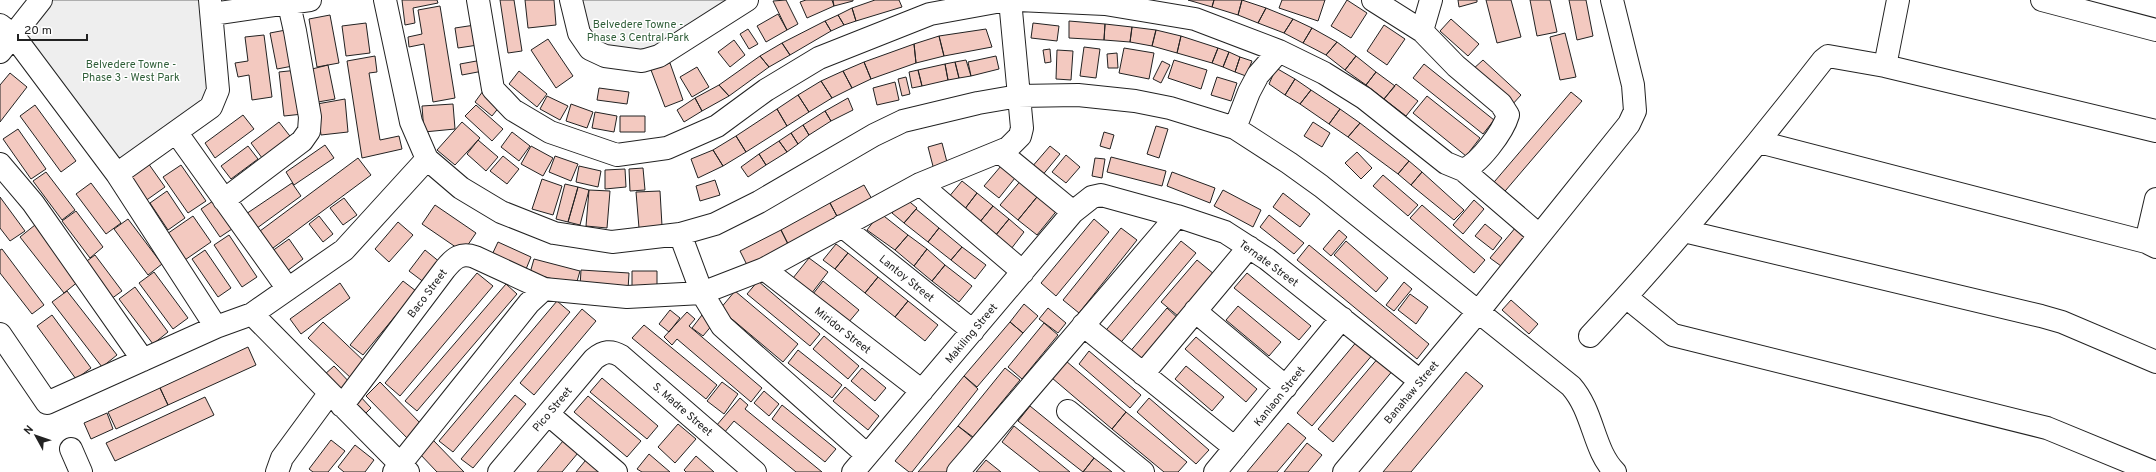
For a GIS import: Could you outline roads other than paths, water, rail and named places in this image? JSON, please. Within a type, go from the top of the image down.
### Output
[{"type":"street","points":[[0,52],[7,30],[41,0]]},
{"type":"street","points":[[117,174],[211,107],[218,90],[211,7],[310,0]]},
{"type":"street","points":[[385,0],[412,122],[427,159],[467,192],[501,212],[554,232],[612,242],[680,234],[715,224],[759,202],[874,135],[903,122],[978,103],[1018,96],[1078,95],[1135,101],[1170,108],[1235,128],[1321,186],[1571,386],[1580,396],[1586,408],[1609,469]]},
{"type":"street","points":[[478,0],[493,89],[513,110],[550,132],[617,155],[667,148],[716,126],[766,90],[819,58],[930,14],[1009,0],[1018,96]]},
{"type":"street","points":[[571,0],[579,33],[590,49],[605,56],[642,61],[659,56],[747,0]]},
{"type":"street","points":[[1018,0],[1105,4],[1195,19],[1279,51],[1324,73],[1364,98],[1446,163],[1462,170],[1539,235]]},
{"type":"street","points":[[1374,0],[1422,31],[1456,66],[1501,104],[1508,115],[1501,130],[1478,160],[1471,167],[1462,170]]},
{"type":"street","points":[[1422,31],[1431,0]]},
{"type":"street","name":"Banahaw Street","points":[[1344,472],[1478,312],[1629,124],[1635,111],[1633,85],[1612,0]]},
{"type":"street","points":[[1884,66],[1898,0]]},
{"type":"street","points":[[2042,0],[2156,30]]},
{"type":"street","points":[[224,200],[302,141],[309,130],[310,117],[295,31],[288,2]]},
{"type":"street","points":[[7,30],[117,174],[216,327]]},
{"type":"street","points":[[1235,128],[1249,92],[1258,75],[1279,51]]},
{"type":"street","points":[[1590,336],[1626,298],[1684,231],[1759,142],[1823,60],[1828,56],[1884,66],[2156,131]]},
{"type":"street","name":"Baco Street","points":[[335,400],[445,269],[460,255],[468,254],[544,289],[627,297],[702,293],[764,268],[920,184],[1000,152],[1015,143],[1020,136],[1022,128],[1018,96]]},
{"type":"street","points":[[176,132],[288,289]]},
{"type":"street","points":[[1759,142],[2151,245],[2156,199]]},
{"type":"street","points":[[1000,152],[1073,212]]},
{"type":"street","points":[[0,334],[47,403],[216,327],[252,314],[344,250],[427,159]]},
{"type":"street","points":[[0,164],[33,202],[143,360]]},
{"type":"street","points":[[920,184],[1022,272]]},
{"type":"street","name":"Ternate Street","points":[[1092,197],[1110,196],[1225,232],[1267,259],[1420,380]]},
{"type":"street","name":"Makiling Street","points":[[853,472],[1073,212],[1092,197]]},
{"type":"street","points":[[958,472],[1177,216]]},
{"type":"street","name":"Lantoy Street","points":[[842,226],[973,331]]},
{"type":"street","points":[[1684,231],[2041,316],[2062,322],[2156,362]]},
{"type":"street","points":[[680,234],[702,293],[722,326],[867,455]]},
{"type":"street","points":[[1143,374],[1249,247]]},
{"type":"street","name":"Miridor Street","points":[[764,268],[922,391]]},
{"type":"street","points":[[252,314],[400,469],[528,303],[544,289]]},
{"type":"street","points":[[1626,298],[1673,335],[2047,428],[2154,472]]},
{"type":"street","points":[[1195,311],[1286,387]]},
{"type":"street","name":"Kanlaon Street","points":[[1216,472],[1342,318]]},
{"type":"street","points":[[1083,325],[1235,448]]},
{"type":"street","name":"Pico Street","points":[[499,472],[594,359],[601,354],[609,352]]},
{"type":"street","name":"S. Madre Street","points":[[609,352],[621,356],[755,472]]},
{"type":"street","points":[[277,472],[282,458],[335,400]]},
{"type":"street","points":[[1068,411],[1143,472]]},
{"type":"street","points":[[548,414],[613,471]]},
{"type":"street","points":[[71,449],[81,472]]},
{"type":"park label","name":"Belvedere Towne - Phase 3 Central Park","points":[[638,30]]},
{"type":"park label","name":"Belvedere Towne - Phase 3 - West Park","points":[[131,70]]}]
